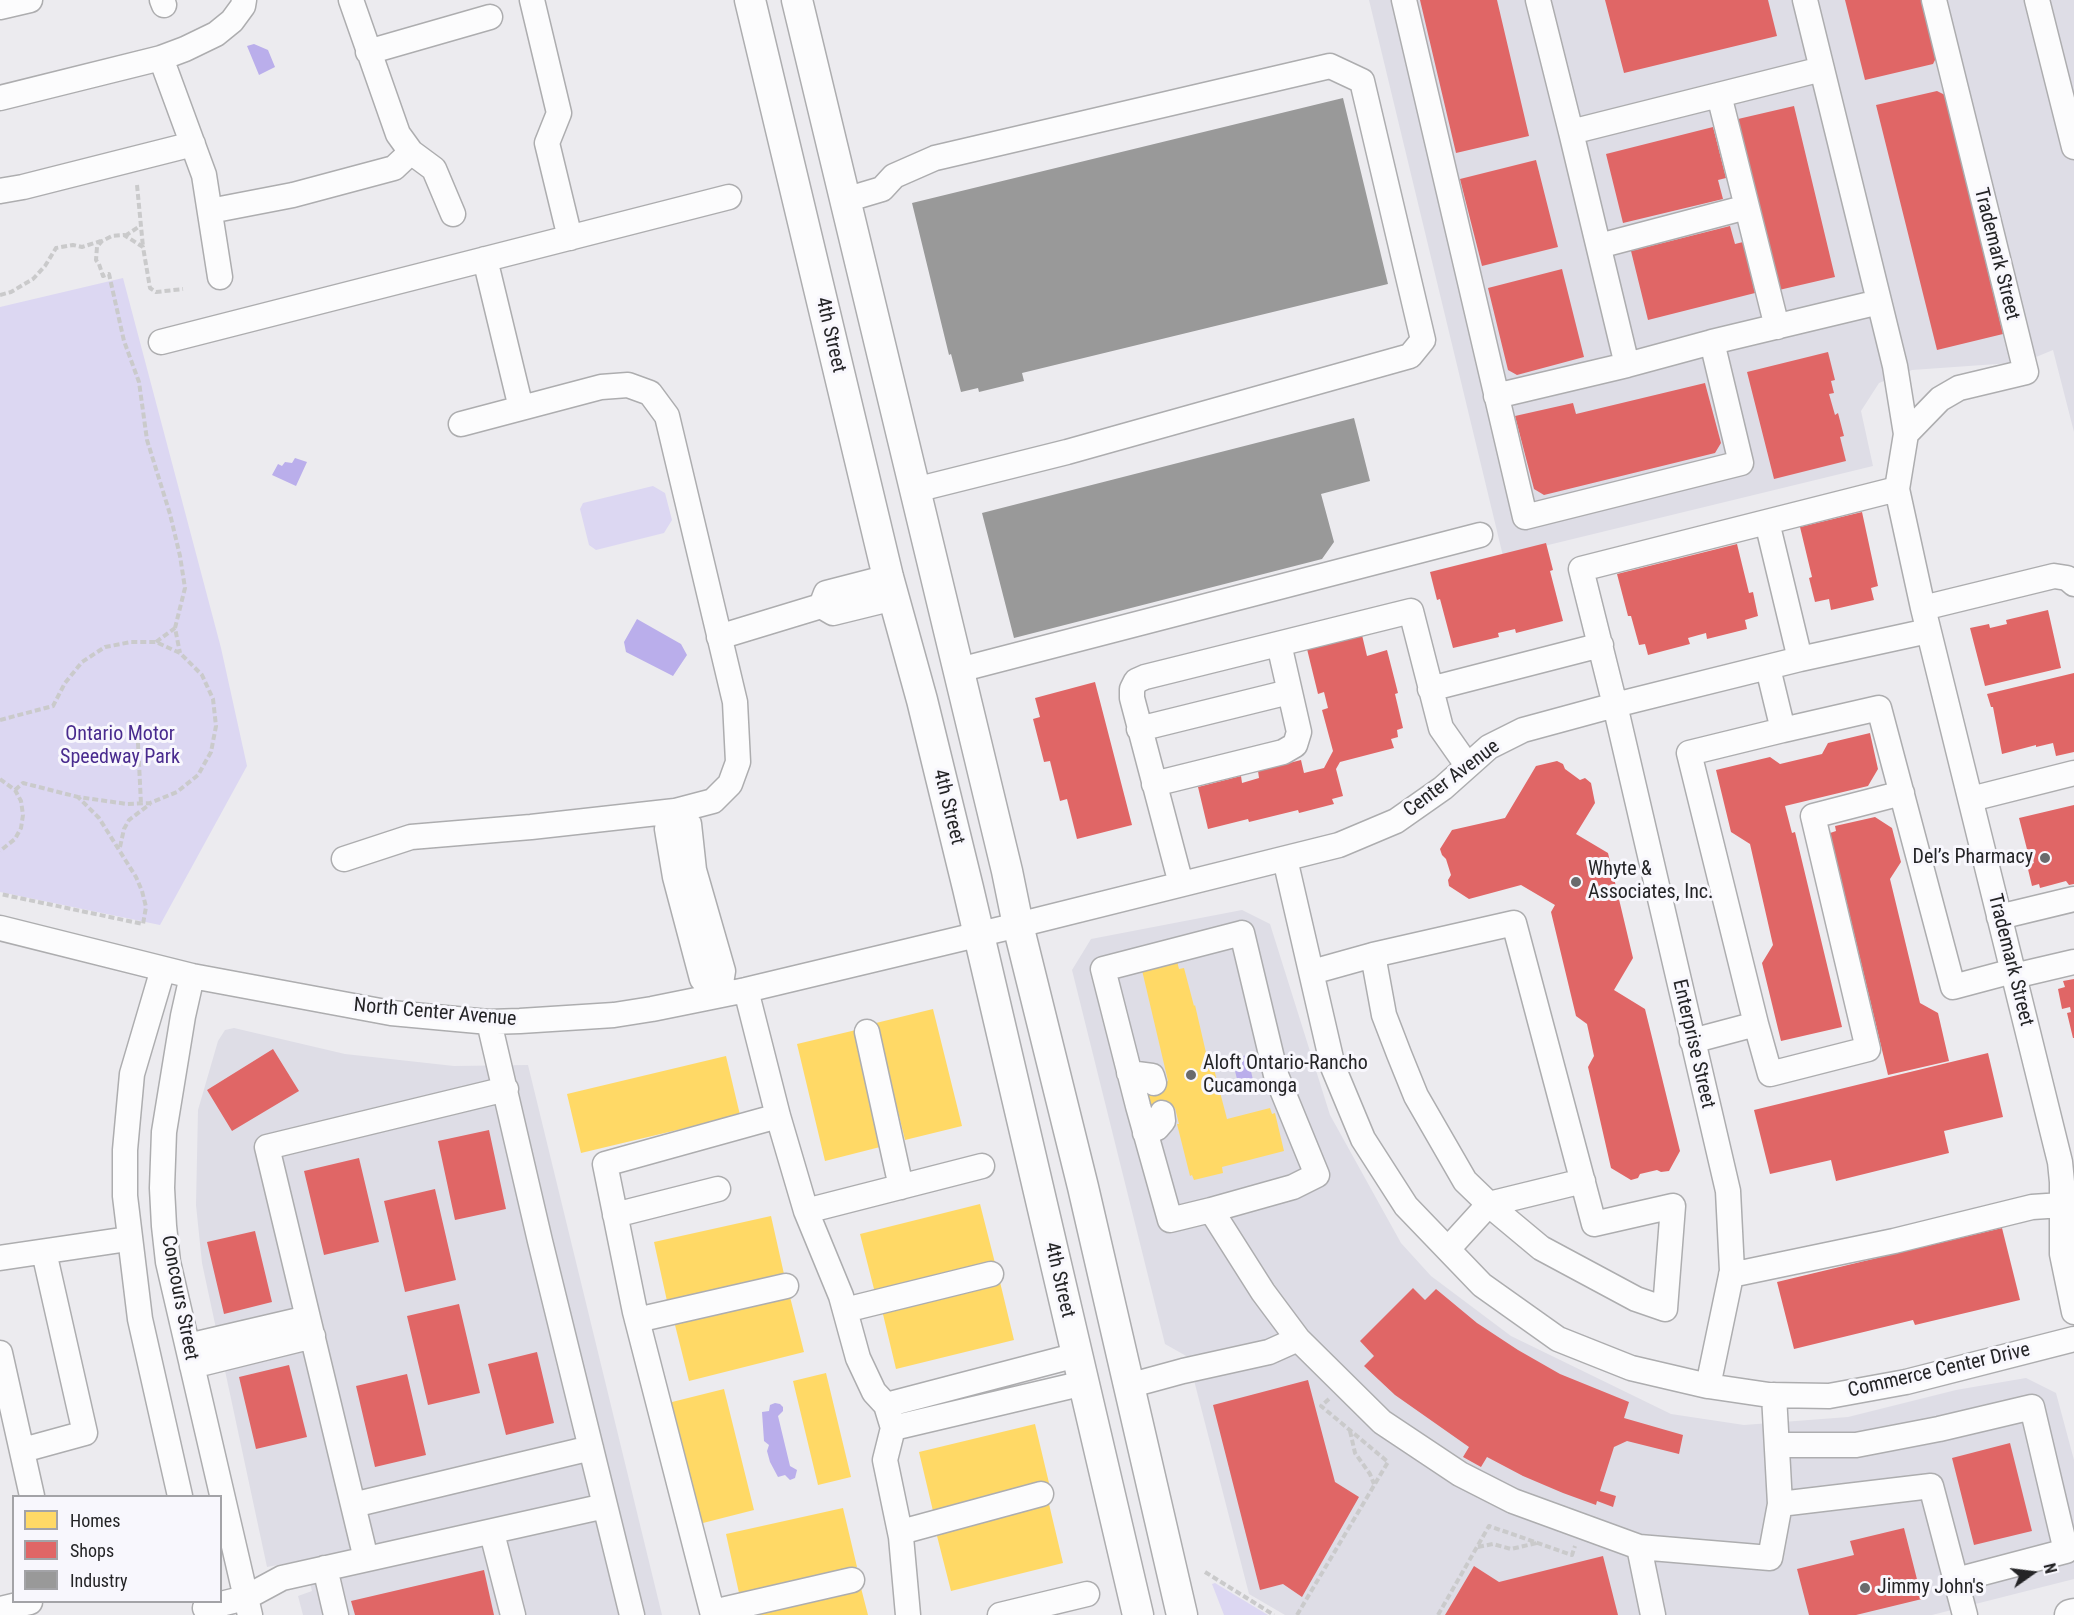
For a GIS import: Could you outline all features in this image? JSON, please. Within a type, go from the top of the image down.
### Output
[{"type":"main road","name":"4th Street","points":[[750,0],[891,587],[922,700],[1138,1615]]},
{"type":"main road","points":[[797,0],[1007,871],[1018,926],[1083,1187],[1182,1615]]},
{"type":"street","points":[[0,7],[30,0]]},
{"type":"street","points":[[0,98],[161,58],[216,34],[232,21],[243,6],[244,0]]},
{"type":"street","points":[[351,0],[398,134],[411,152],[434,169],[453,214]]},
{"type":"street","points":[[532,0],[559,113],[547,143],[570,238]]},
{"type":"street","points":[[1404,0],[1525,517],[1740,463],[1712,342]]},
{"type":"street","points":[[1538,0],[1627,365]]},
{"type":"street","name":"Trademark Street","points":[[1805,0],[1895,366],[1906,434],[1897,489],[1926,620],[2061,1162],[2066,1189],[2062,1254],[2074,1312]]},
{"type":"street","name":"Trademark Street","points":[[1906,434],[1940,399],[1959,388],[2026,372],[1934,0]]},
{"type":"street","points":[[2037,0],[2074,147]]},
{"type":"street","points":[[368,52],[490,17]]},
{"type":"street","points":[[161,58],[204,175],[220,277]]},
{"type":"street","points":[[845,200],[882,189],[894,176],[935,158],[1330,66],[1362,81],[1423,340],[1410,356],[1067,452],[915,490]]},
{"type":"street","points":[[1571,132],[1822,69]]},
{"type":"street","points":[[1719,95],[1777,327]]},
{"type":"street","points":[[0,191],[193,144]]},
{"type":"street","points":[[210,211],[293,195],[394,168],[411,152]]},
{"type":"street","points":[[161,342],[729,197]]},
{"type":"street","points":[[1599,246],[1747,207]]},
{"type":"street","points":[[484,259],[521,408]]},
{"type":"street","points":[[1496,396],[1879,302]]},
{"type":"street","points":[[344,859],[411,837],[675,811],[713,801],[730,784],[738,762],[735,702],[667,416],[650,393],[628,385],[601,387],[461,424]]},
{"type":"street","points":[[1800,659],[1767,522],[1897,489]]},
{"type":"street","name":"Enterprise Street","points":[[1708,1386],[1731,1275],[1728,1191],[1615,705],[1581,569],[1767,522]]},
{"type":"street","points":[[959,670],[1480,535]]},
{"type":"street","name":"Center Avenue","points":[[978,934],[1018,926],[1339,845],[1396,821],[1443,788],[1489,747],[1523,730],[1800,659],[1926,620],[2054,576],[2067,578],[2074,584]]},
{"type":"street","points":[[719,637],[821,606],[826,593],[891,587]]},
{"type":"street","points":[[1181,884],[1132,698],[1131,689],[1136,681],[1145,677],[1411,611],[1440,728],[1467,765]]},
{"type":"street","points":[[1154,784],[1283,752],[1295,745],[1299,732],[1279,644]]},
{"type":"street","points":[[1430,689],[1600,645]]},
{"type":"street","points":[[1768,668],[1783,730]]},
{"type":"street","points":[[1139,729],[1289,692]]},
{"type":"street","points":[[1902,793],[1813,816],[1868,1049],[1770,1074],[1689,753],[1879,708],[1902,793],[1953,987],[2074,962]]},
{"type":"street","points":[[1971,799],[2074,773]]},
{"type":"street","points":[[675,811],[667,829],[688,885],[702,979],[718,995]]},
{"type":"street","name":"Commerce Center Drive","points":[[1285,859],[1333,1067],[1363,1140],[1406,1206],[1482,1285],[1558,1339],[1631,1368],[1708,1386],[1774,1395],[1829,1396],[1906,1382],[2074,1338]]},
{"type":"street","points":[[1999,917],[2074,898]]},
{"type":"street","points":[[1312,972],[1373,955],[1514,923],[1594,1224],[1673,1206],[1665,1309],[1636,1299],[1541,1248],[1489,1204],[1465,1180],[1416,1096],[1384,1016],[1373,955]]},
{"type":"street","name":"North Center Avenue","points":[[0,928],[192,976],[391,1013],[489,1022],[614,1015],[746,990],[978,934]]},
{"type":"street","points":[[1242,933],[1276,1075],[1317,1175],[1293,1187],[1170,1220],[1129,1073],[1103,969],[1242,933]]},
{"type":"street","name":"Concours Street","points":[[162,969],[132,1074],[125,1150],[124,1197],[140,1319],[180,1495]]},
{"type":"street","name":"Concours Street","points":[[192,976],[166,1121],[162,1188],[168,1262],[222,1495]]},
{"type":"street","points":[[746,990],[778,1116],[806,1211],[841,1296],[858,1358],[874,1392],[886,1404],[893,1428],[885,1460],[901,1532],[908,1615]]},
{"type":"street","points":[[489,1022],[632,1615]]},
{"type":"street","points":[[1692,1041],[1756,1024]]},
{"type":"street","points":[[867,1032],[901,1187]]},
{"type":"street","points":[[1129,1073],[1152,1076],[1154,1083]]},
{"type":"street","points":[[366,1559],[267,1147],[506,1089]]},
{"type":"street","points":[[1145,1133],[1163,1122],[1162,1113]]},
{"type":"street","points":[[778,1116],[605,1164],[637,1320],[713,1614],[852,1580]]},
{"type":"street","points":[[806,1211],[982,1166]]},
{"type":"street","points":[[1448,1249],[1489,1204],[1583,1181]]},
{"type":"street","points":[[615,1215],[718,1189]]},
{"type":"street","points":[[1731,1275],[1894,1241],[2032,1207],[2066,1189]]},
{"type":"street","points":[[1211,1210],[1273,1307],[1298,1339],[1382,1422],[1460,1474],[1514,1501],[1639,1547],[1770,1558],[1780,1504],[1774,1395]]},
{"type":"street","points":[[0,1258],[128,1239]]},
{"type":"street","points":[[23,1450],[85,1433],[44,1252]]},
{"type":"street","points":[[845,1310],[991,1274]]},
{"type":"street","points":[[637,1320],[786,1286]]},
{"type":"street","points":[[190,1356],[311,1327]]},
{"type":"street","points":[[1128,1386],[1269,1352],[1298,1339]]},
{"type":"street","points":[[0,1353],[32,1495]]},
{"type":"street","points":[[886,1404],[1080,1369]]},
{"type":"street","points":[[893,1428],[1080,1369]]},
{"type":"street","points":[[1777,1445],[1856,1445],[1939,1430],[2032,1407],[2066,1551],[1956,1580]]},
{"type":"street","points":[[353,1505],[591,1448]]},
{"type":"street","points":[[1780,1504],[1931,1486],[1965,1615]]},
{"type":"street","points":[[901,1532],[1041,1494]]},
{"type":"street","name":"Concours Street","points":[[222,1497],[247,1607]]},
{"type":"street","points":[[205,1608],[247,1607],[282,1578],[605,1506]]},
{"type":"street","points":[[492,1533],[513,1615]]},
{"type":"street","points":[[1639,1547],[1653,1615]]},
{"type":"street","points":[[325,1569],[336,1615]]},
{"type":"street","points":[[1002,1615],[1087,1594]]},
{"type":"street","points":[[0,1609],[26,1603]]},
{"type":"path","points":[[137,185],[135,194],[150,288],[156,292],[183,289]]},
{"type":"path","points":[[0,295],[11,292],[33,279],[45,266],[56,248],[73,245],[82,247],[112,236],[124,236],[140,226]]},
{"type":"path","points":[[124,236],[143,248]]},
{"type":"path","points":[[102,241],[97,247],[96,260],[103,276],[109,274],[124,341],[139,382],[150,450],[170,514],[180,556],[185,588],[182,608],[175,628],[180,653]]},
{"type":"path","points":[[156,642],[175,628]]},
{"type":"path","points":[[0,720],[53,706],[65,683],[82,662],[105,647],[131,642],[156,642],[180,653],[202,675],[213,699],[216,726],[211,752],[198,775],[177,792],[150,803],[127,804],[78,797],[23,783],[15,790]]},
{"type":"path","points":[[138,743],[141,804]]},
{"type":"path","points":[[0,779],[15,790],[21,801],[23,814],[21,828],[15,839],[0,850]]},
{"type":"path","points":[[0,894],[144,924],[146,907],[142,891],[120,848],[99,818],[78,797]]},
{"type":"path","points":[[120,848],[124,829],[129,820],[150,803]]},
{"type":"path","points":[[1297,1615],[1388,1462],[1322,1407],[1333,1395]]},
{"type":"path","points":[[1349,1430],[1355,1453],[1370,1474],[1374,1485]]},
{"type":"path","points":[[1438,1615],[1490,1526],[1572,1556],[1576,1542]]},
{"type":"path","points":[[1478,1547],[1493,1544],[1511,1549],[1538,1543]]},
{"type":"path","points":[[1205,1572],[1274,1615]]},
{"type":"shaded area","points":[[1369,0],[2074,0],[2074,432],[2053,350],[2011,363],[1912,370],[1879,383],[1861,411],[1873,466],[1503,556]]},
{"type":"shaded area","points":[[254,44],[268,50],[275,67],[259,75],[247,46]]},
{"type":"shaded area","points":[[295,458],[307,462],[296,486],[272,475],[278,464],[282,466],[285,462],[292,463]]},
{"type":"shaded area","points":[[637,619],[681,644],[687,655],[673,676],[626,652],[624,642]]},
{"type":"shaded area","points":[[1242,910],[1270,924],[1330,1115],[1401,1243],[1431,1276],[1511,1336],[1671,1414],[1744,1425],[1848,1417],[1956,1390],[2026,1378],[2056,1393],[2074,1460],[2074,1579],[1932,1615],[1285,1615],[1249,1594],[1188,1357],[1165,1344],[1072,970],[1091,939]]},
{"type":"shaded area","points":[[234,1028],[345,1054],[454,1066],[528,1065],[662,1615],[303,1615],[298,1596],[312,1591],[304,1560],[267,1567],[202,1263],[196,1205],[198,1110],[218,1041],[225,1030]]},
{"type":"shaded area","points":[[1247,1055],[1255,1088],[1240,1091],[1232,1059]]},
{"type":"shaded area","points":[[775,1403],[783,1407],[783,1411],[778,1416],[790,1466],[797,1470],[795,1478],[790,1480],[785,1475],[778,1477],[770,1462],[767,1451],[769,1445],[764,1441],[762,1412],[769,1411],[770,1405]]},
{"type":"green space","name":"Ontario Motor Speedway Park","points":[[123,278],[221,648],[247,766],[160,925],[0,892],[0,307]]},
{"type":"green space","points":[[653,486],[665,493],[672,520],[664,533],[596,550],[589,545],[580,509],[583,503]]},
{"type":"green space","points":[[1215,1583],[1268,1615],[1224,1615],[1212,1584]]},
{"type":"building: Homes","name":"Aloft Ontario-Rancho Cucamonga","points":[[1177,961],[1179,969],[1184,968],[1210,1070],[1214,1069],[1227,1119],[1270,1108],[1272,1114],[1275,1113],[1284,1151],[1222,1167],[1223,1173],[1194,1180],[1192,1175],[1190,1176],[1175,1108],[1173,1108],[1174,1111],[1149,1116],[1141,1086],[1168,1081],[1141,966]]},
{"type":"building: Homes","points":[[933,1009],[962,1126],[905,1140],[876,1023]]},
{"type":"building: Homes","points":[[856,1030],[884,1146],[825,1161],[797,1044]]},
{"type":"building: Homes","points":[[726,1056],[740,1115],[581,1153],[567,1094]]},
{"type":"building: Homes","points":[[980,1204],[995,1263],[875,1293],[860,1234]]},
{"type":"building: Homes","points":[[771,1216],[784,1274],[667,1301],[654,1242]]},
{"type":"building: Homes","points":[[1000,1282],[1014,1340],[896,1369],[882,1310]]},
{"type":"building: Homes","points":[[789,1293],[804,1352],[689,1381],[674,1321]]},
{"type":"building: Homes","points":[[826,1373],[851,1477],[818,1485],[793,1381]]},
{"type":"building: Homes","points":[[724,1389],[754,1510],[699,1524],[668,1403]]},
{"type":"building: Homes","points":[[1035,1424],[1049,1483],[933,1511],[919,1452]]},
{"type":"building: Homes","points":[[1049,1504],[1063,1563],[951,1591],[936,1532]]},
{"type":"building: Homes","points":[[843,1508],[857,1567],[739,1593],[726,1534]]},
{"type":"building: Homes","points":[[861,1588],[868,1615],[754,1615],[754,1614]]},
{"type":"building: Shops","points":[[1420,0],[1497,0],[1529,136],[1456,153]]},
{"type":"building: Shops","points":[[1605,0],[1768,0],[1777,36],[1624,73]]},
{"type":"building: Shops","points":[[1845,0],[1924,0],[1937,56],[1933,64],[1865,80]]},
{"type":"building: Shops","points":[[1937,91],[1945,95],[2003,334],[1937,350],[1876,105]]},
{"type":"building: Shops","points":[[1794,106],[1835,277],[1779,290],[1738,119]]},
{"type":"building: Shops","points":[[1713,127],[1726,178],[1718,180],[1723,199],[1623,223],[1606,154]]},
{"type":"building: Shops","points":[[1536,160],[1558,247],[1482,266],[1460,179]]},
{"type":"building: Shops","points":[[1730,226],[1735,244],[1743,242],[1755,293],[1648,320],[1631,251]]},
{"type":"building: Shops","points":[[1562,269],[1584,357],[1517,375],[1508,370],[1488,288]]},
{"type":"building: Shops","points":[[1828,352],[1835,380],[1831,381],[1834,393],[1829,394],[1835,415],[1838,413],[1844,436],[1840,437],[1846,461],[1774,479],[1747,372]]},
{"type":"building: Shops","points":[[1705,383],[1721,443],[1715,453],[1544,495],[1534,489],[1515,416],[1573,403],[1576,414]]},
{"type":"building: Shops","points":[[1862,512],[1878,586],[1871,588],[1874,600],[1831,610],[1829,599],[1815,602],[1809,578],[1812,577],[1800,527]]},
{"type":"building: Shops","points":[[1546,543],[1553,570],[1550,571],[1563,621],[1516,633],[1515,629],[1498,633],[1499,637],[1453,648],[1430,572]]},
{"type":"building: Shops","points":[[1737,544],[1749,593],[1753,592],[1758,616],[1745,620],[1747,629],[1707,639],[1706,633],[1688,638],[1690,644],[1648,655],[1645,644],[1639,645],[1631,616],[1628,616],[1617,574]]},
{"type":"building: Shops","points":[[2048,610],[2061,668],[1985,686],[1970,628],[1989,624],[1990,628],[2007,624],[2006,620]]},
{"type":"building: Shops","points":[[1362,635],[1367,656],[1387,650],[1398,693],[1395,694],[1403,728],[1397,730],[1398,737],[1391,739],[1394,748],[1340,762],[1336,769],[1343,796],[1332,799],[1334,804],[1249,822],[1248,819],[1208,829],[1198,787],[1241,776],[1242,783],[1259,778],[1258,771],[1301,760],[1304,773],[1324,768],[1333,751],[1322,710],[1328,708],[1324,692],[1318,694],[1307,649]]},
{"type":"building: Shops","points":[[2074,673],[2074,752],[2056,756],[2053,743],[2002,754],[1993,707],[1991,707],[1987,694]]},
{"type":"building: Shops","points":[[1095,682],[1132,825],[1077,839],[1067,799],[1060,801],[1050,761],[1044,762],[1033,719],[1040,717],[1035,698]]},
{"type":"building: Shops","points":[[1870,733],[1878,769],[1868,786],[1785,806],[1792,833],[1795,832],[1842,1027],[1781,1041],[1762,963],[1773,945],[1750,844],[1731,832],[1716,770],[1770,757],[1780,764],[1822,754],[1828,743]]},
{"type":"building: Shops","points":[[1557,761],[1580,780],[1585,778],[1591,783],[1595,803],[1576,834],[1608,853],[1633,958],[1614,990],[1645,1009],[1680,1151],[1669,1171],[1657,1170],[1640,1174],[1638,1178],[1631,1180],[1611,1168],[1588,1067],[1594,1056],[1587,1024],[1576,1016],[1551,912],[1555,905],[1521,885],[1469,899],[1449,886],[1448,880],[1451,875],[1440,849],[1452,830],[1505,818],[1536,766]]},
{"type":"building: Shops","points":[[2074,805],[2074,884],[2069,885],[2066,881],[2040,888],[2039,884],[2032,886],[2027,865],[2034,863],[2033,860],[2030,861],[2019,818]]},
{"type":"building: Shops","points":[[1875,817],[1892,828],[1901,862],[1890,879],[1920,1003],[1938,1013],[1949,1061],[1888,1075],[1830,833],[1836,831],[1835,826]]},
{"type":"building: Shops","points":[[2074,979],[2073,1038],[2067,1013],[2071,1012],[2070,1007],[2062,1009],[2058,989],[2065,987],[2063,981]]},
{"type":"building: Shops","points":[[273,1049],[299,1091],[232,1131],[207,1090]]},
{"type":"building: Shops","points":[[1988,1053],[2003,1117],[1944,1131],[1949,1153],[1836,1181],[1831,1160],[1770,1174],[1754,1110]]},
{"type":"building: Shops","points":[[489,1130],[506,1209],[455,1220],[438,1141]]},
{"type":"building: Shops","points":[[359,1158],[379,1242],[324,1255],[304,1171]]},
{"type":"building: Shops","points":[[435,1189],[456,1280],[405,1292],[384,1201]]},
{"type":"building: Shops","points":[[2002,1228],[2020,1300],[1915,1325],[1913,1320],[1794,1349],[1777,1282]]},
{"type":"building: Shops","points":[[255,1231],[272,1302],[224,1314],[207,1242]]},
{"type":"building: Shops","points":[[1413,1288],[1425,1300],[1436,1289],[1477,1323],[1518,1350],[1560,1374],[1629,1402],[1624,1418],[1683,1435],[1679,1454],[1627,1441],[1614,1447],[1600,1491],[1616,1496],[1613,1507],[1597,1501],[1596,1505],[1563,1493],[1487,1457],[1481,1467],[1463,1457],[1469,1447],[1395,1395],[1364,1366],[1374,1356],[1360,1341]]},
{"type":"building: Shops","points":[[459,1304],[480,1393],[428,1405],[407,1316]]},
{"type":"building: Shops","points":[[537,1352],[554,1423],[506,1435],[488,1364]]},
{"type":"building: Shops","points":[[289,1365],[307,1437],[256,1449],[239,1377]]},
{"type":"building: Shops","points":[[407,1374],[426,1455],[375,1467],[356,1386]]},
{"type":"building: Shops","points":[[1308,1380],[1335,1482],[1359,1497],[1302,1597],[1283,1584],[1260,1590],[1213,1405]]},
{"type":"building: Shops","points":[[2010,1443],[2032,1531],[1974,1545],[1952,1458]]},
{"type":"building: Shops","points":[[1904,1528],[1922,1599],[1856,1615],[1809,1615],[1797,1569],[1854,1555],[1850,1541]]},
{"type":"building: Shops","points":[[1603,1556],[1618,1615],[1445,1615],[1474,1566],[1499,1582]]},
{"type":"building: Shops","points":[[484,1570],[494,1615],[355,1615],[351,1601]]},
{"type":"building: Industry","points":[[1343,98],[1388,284],[1022,373],[1024,381],[979,392],[978,388],[961,392],[951,354],[949,355],[912,203]]},
{"type":"building: Industry","points":[[1354,418],[1370,481],[1321,494],[1334,542],[1322,559],[1014,638],[982,513]]},
{"type":"place","name":"Del’s Pharmacy","points":[[2045,858]]},
{"type":"place","name":"Whyte & Associates, Inc.","points":[[1576,882]]},
{"type":"place","name":"Aloft Ontario-Rancho Cucamonga","points":[[1191,1075]]},
{"type":"place","name":"Jimmy John's","points":[[1865,1588]]}]
